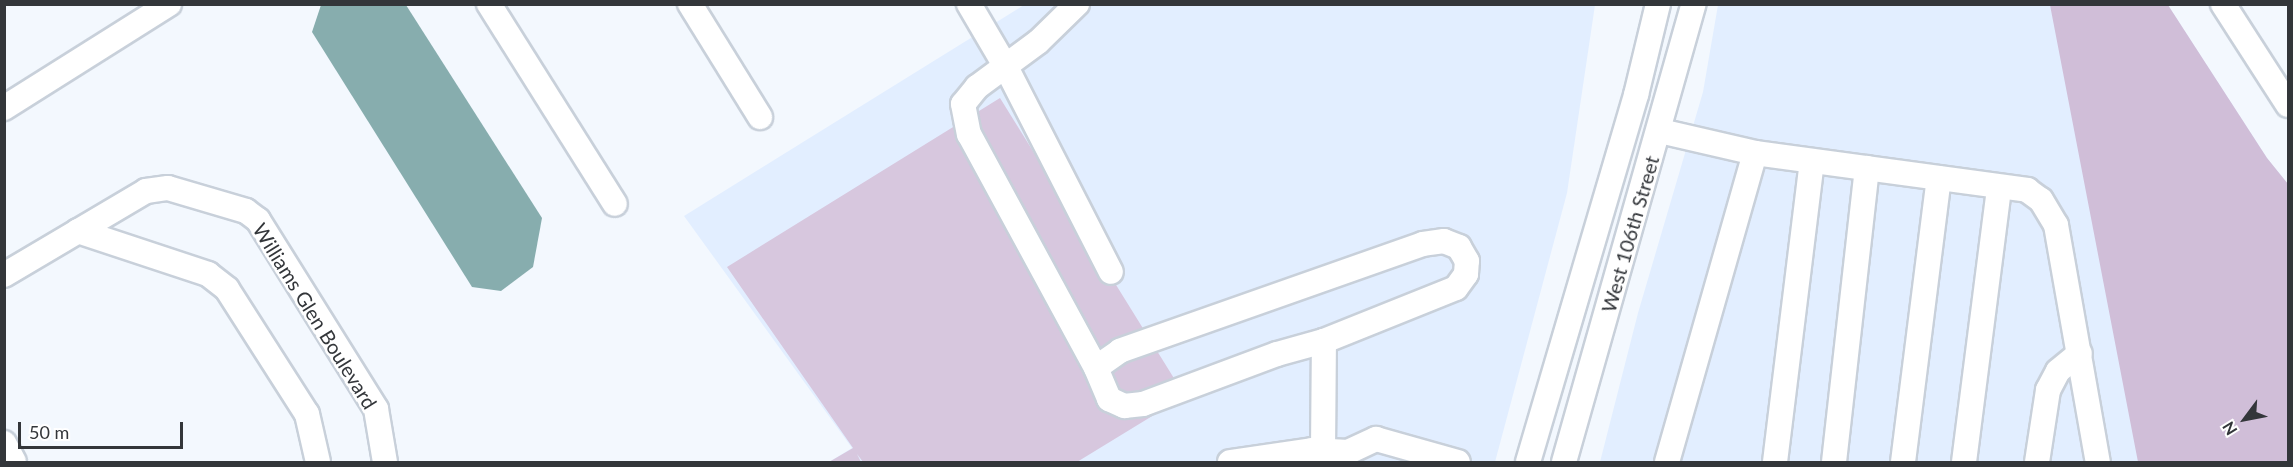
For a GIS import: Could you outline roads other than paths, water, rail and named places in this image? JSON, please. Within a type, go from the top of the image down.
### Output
[{"type":"street","points":[[4,108],[169,4]]},
{"type":"street","points":[[489,4],[615,204]]},
{"type":"street","points":[[690,4],[760,117]]},
{"type":"street","points":[[969,4],[1006,67],[1111,272]]},
{"type":"street","points":[[1077,4],[1006,67],[977,87],[963,104],[969,134],[1096,368],[1109,399],[1124,406],[1324,341],[1456,288],[1466,274],[1467,261],[1459,247],[1444,241],[1423,244],[1120,351],[1096,368]]},
{"type":"street","name":"West 106th Street","points":[[1528,462],[1636,95],[1658,4]]},
{"type":"street","name":"West 106th Street","points":[[1564,462],[1660,131],[1694,4]]},
{"type":"street","points":[[2223,4],[2288,103]]},
{"type":"street","points":[[1660,131],[1755,153],[2027,190],[2042,200],[2056,225],[2098,462]]},
{"type":"street","points":[[1667,462],[1755,153]]},
{"type":"street","points":[[1775,462],[1812,160]]},
{"type":"street","points":[[1834,462],[1867,168]]},
{"type":"street","points":[[1902,462],[1939,178]]},
{"type":"street","points":[[1964,462],[1999,187]]},
{"type":"street","name":"Williams Glen Boulevard","points":[[4,275],[146,191],[168,188],[246,211],[258,220],[376,409],[385,462]]},
{"type":"street","points":[[78,231],[208,274],[227,289],[307,414],[318,462]]},
{"type":"street","points":[[1323,450],[1324,341]]},
{"type":"street","points":[[2037,462],[2048,390],[2058,371],[2080,353]]},
{"type":"street","points":[[1230,462],[1323,450],[1352,457],[1376,439],[1458,462]]},
{"type":"street","points":[[4,443],[14,462]]}]
